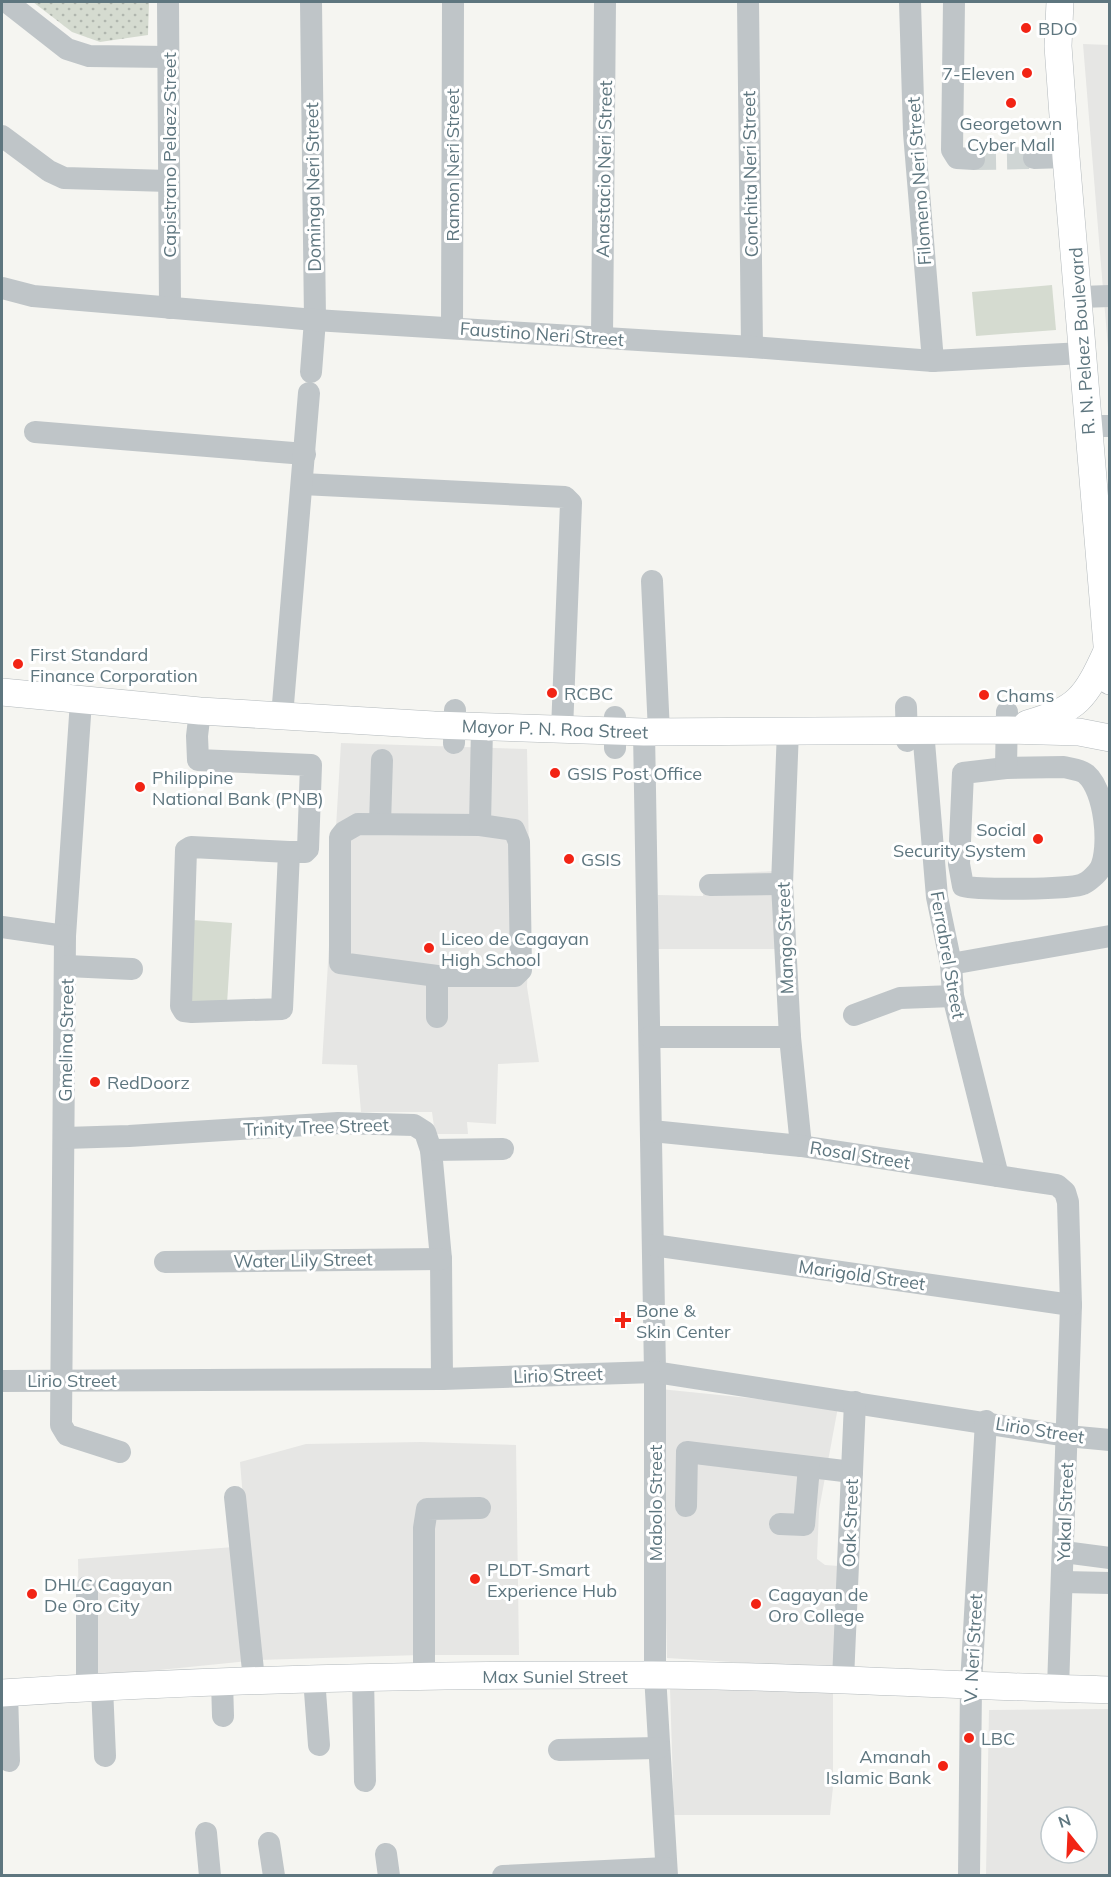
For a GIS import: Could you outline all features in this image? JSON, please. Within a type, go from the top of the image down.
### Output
[{"type":"main road","name":"R. N. Pelaez Boulevard","points":[[1060,2],[1058,46],[1083,353],[1099,426],[1110,681]]},
{"type":"main road","points":[[1007,721],[1058,715],[1077,703],[1108,654]]},
{"type":"main road","name":"Mayor P. N. Roa Street","points":[[2,692],[200,711],[455,727],[651,732],[911,727],[1007,721],[1110,738]]},
{"type":"main road","name":"Max Suniel Street","points":[[4,1693],[222,1681],[424,1676],[655,1676],[1110,1690]]},
{"type":"street","points":[[7,2],[67,49],[77,53],[89,56],[168,57]]},
{"type":"street","name":"Capistrano Pelaez Street","points":[[168,2],[170,308]]},
{"type":"street","name":"Dominga Neri Street","points":[[282,716],[315,320],[311,2]]},
{"type":"street","name":"Ramon Neri Street","points":[[452,328],[453,2]]},
{"type":"street","name":"Anastacio Neri Street","points":[[602,337],[605,2]]},
{"type":"street","name":"Conchita Neri Street","points":[[748,2],[752,347]]},
{"type":"street","name":"Filomeno Neri Street","points":[[910,2],[914,133],[933,361]]},
{"type":"street","points":[[954,2],[952,150],[957,158],[974,159]]},
{"type":"street","points":[[2,136],[50,171],[64,178],[169,181]]},
{"type":"street","points":[[1034,158],[1066,157]]},
{"type":"street","name":"Faustino Neri Street","points":[[2,288],[33,296],[315,320],[602,337],[933,361],[1083,353]]},
{"type":"street","points":[[1080,297],[1110,296]]},
{"type":"street","points":[[35,432],[305,454]]},
{"type":"street","points":[[302,484],[565,497],[572,503],[562,730]]},
{"type":"street","name":"Mabolo Street","points":[[652,581],[650,1037],[655,1372],[655,1676],[667,1872]]},
{"type":"street","name":"Gmelina Street","points":[[81,701],[65,936],[67,966],[61,1425],[67,1435],[120,1452]]},
{"type":"street","points":[[200,711],[197,736],[198,760],[311,765],[308,849],[305,852],[289,852],[188,848],[181,1006],[184,1011],[282,1009],[289,852]]},
{"type":"street","points":[[1006,768],[1007,721]]},
{"type":"street","points":[[480,825],[482,727]]},
{"type":"street","name":"Ferrabrel Street","points":[[911,727],[937,897],[951,964],[953,996],[998,1176]]},
{"type":"street","name":"Mango Street","points":[[772,730],[790,1037],[801,1146]]},
{"type":"street","points":[[380,824],[382,760]]},
{"type":"street","points":[[1064,767],[1085,772],[1099,789],[1104,809],[1106,852],[1100,870],[1082,885],[1015,889],[963,886],[959,864],[961,777],[968,771],[1006,768],[1064,767]]},
{"type":"street","points":[[358,824],[380,824],[480,825],[514,830],[518,835],[521,970],[514,976],[437,976],[340,963],[340,837],[358,824]]},
{"type":"street","points":[[710,885],[782,884]]},
{"type":"street","points":[[2,927],[65,936]]},
{"type":"street","points":[[951,964],[1110,936]]},
{"type":"street","points":[[67,966],[132,969]]},
{"type":"street","points":[[437,976],[437,1017]]},
{"type":"street","points":[[854,1015],[900,998],[953,996]]},
{"type":"street","points":[[650,1037],[790,1037]]},
{"type":"street","name":"Trinity Tree Street","points":[[65,1138],[383,1123],[414,1125],[425,1132],[431,1150],[441,1259],[442,1379]]},
{"type":"street","name":"Rosal Street","points":[[652,1131],[801,1146],[1056,1185],[1065,1192]]},
{"type":"street","points":[[431,1150],[503,1149]]},
{"type":"street","name":"Yakal Street","points":[[1058,1688],[1071,1305],[1068,1202],[1065,1192]]},
{"type":"street","name":"Marigold Street","points":[[653,1245],[1071,1305]]},
{"type":"street","name":"Water Lily Street","points":[[165,1262],[441,1259]]},
{"type":"street","name":"Lirio Street","points":[[2,1381],[442,1379],[655,1372],[986,1421],[1068,1436],[1110,1440]]},
{"type":"street","name":"Oak Street","points":[[843,1680],[855,1402]]},
{"type":"street","name":"V. Neri Street","points":[[969,1875],[971,1684],[986,1421]]},
{"type":"street","points":[[686,1506],[687,1452],[852,1472]]},
{"type":"street","points":[[780,1524],[804,1525],[809,1467]]},
{"type":"street","points":[[235,1497],[254,1680]]},
{"type":"street","points":[[424,1676],[424,1528],[428,1509],[480,1508]]},
{"type":"street","points":[[1064,1552],[1110,1558]]},
{"type":"street","points":[[1063,1582],[1110,1583]]},
{"type":"street","points":[[87,1587],[94,1688],[105,1755]]},
{"type":"street","points":[[363,1677],[365,1781]]},
{"type":"street","points":[[314,1678],[319,1745]]},
{"type":"street","points":[[222,1681],[223,1716]]},
{"type":"street","points":[[4,1693],[9,1761]]},
{"type":"street","points":[[559,1750],[658,1748]]},
{"type":"street","points":[[206,1833],[210,1875]]},
{"type":"street","points":[[269,1843],[274,1875]]},
{"type":"street","points":[[503,1875],[667,1872]]},
{"type":"shaded area","points":[[33,2],[149,2],[148,35],[100,42],[72,32]]},
{"type":"shaded area","points":[[1083,44],[1109,45],[1109,359],[1102,277]]},
{"type":"shaded area","points":[[1052,285],[1056,330],[976,336],[972,292]]},
{"type":"shaded area","name":"Liceo de Cagayan High School","points":[[341,743],[527,749],[530,909],[527,987],[539,1062],[498,1064],[496,1124],[467,1122],[468,1134],[435,1134],[432,1112],[361,1112],[357,1065],[322,1064]]},
{"type":"shaded area","points":[[773,871],[775,949],[657,949],[658,895],[703,896],[705,875]]},
{"type":"shaded area","points":[[193,920],[232,923],[227,1004],[188,1002]]},
{"type":"shaded area","name":"Cagayan de Oro College","points":[[660,1389],[838,1407],[819,1510],[817,1559],[825,1565],[838,1566],[833,1688],[833,1787],[830,1815],[674,1815],[670,1688],[782,1665],[667,1658]]},
{"type":"shaded area","points":[[421,1442],[516,1445],[519,1655],[420,1655],[258,1660],[80,1678],[78,1559],[247,1546],[240,1462],[306,1444]]},
{"type":"shaded area","points":[[1109,1709],[1109,1875],[986,1875],[989,1710]]},
{"type":"tunnel","points":[[974,159],[1034,158]]},
{"type":"place","name":"BDO","points":[[1026,28]]},
{"type":"place","name":"7-Eleven","points":[[1027,73]]},
{"type":"place","name":"Georgetown Cyber Mall","points":[[1011,103]]},
{"type":"place","name":"First Standard Finance Corporation","points":[[18,664]]},
{"type":"place","name":"RCBC","points":[[552,693]]},
{"type":"place","name":"Chams","points":[[984,695]]},
{"type":"place","name":"GSIS Post Office","points":[[555,773]]},
{"type":"place","name":"Philippine National Bank (PNB)","points":[[140,787]]},
{"type":"place","name":"Social Security System","points":[[1038,839]]},
{"type":"place","name":"GSIS","points":[[569,859]]},
{"type":"place","name":"Liceo de Cagayan High School","points":[[429,948]]},
{"type":"place","name":"RedDoorz","points":[[95,1082]]},
{"type":"place","name":"Bone & Skin Center","points":[[623,1320]]},
{"type":"place","name":"PLDT-Smart Experience Hub","points":[[475,1579]]},
{"type":"place","name":"DHLC Cagayan De Oro City","points":[[32,1594]]},
{"type":"place","name":"Cagayan de Oro College","points":[[756,1604]]},
{"type":"place","name":"LBC","points":[[969,1738]]},
{"type":"place","name":"Amanah Islamic Bank","points":[[943,1766]]}]
